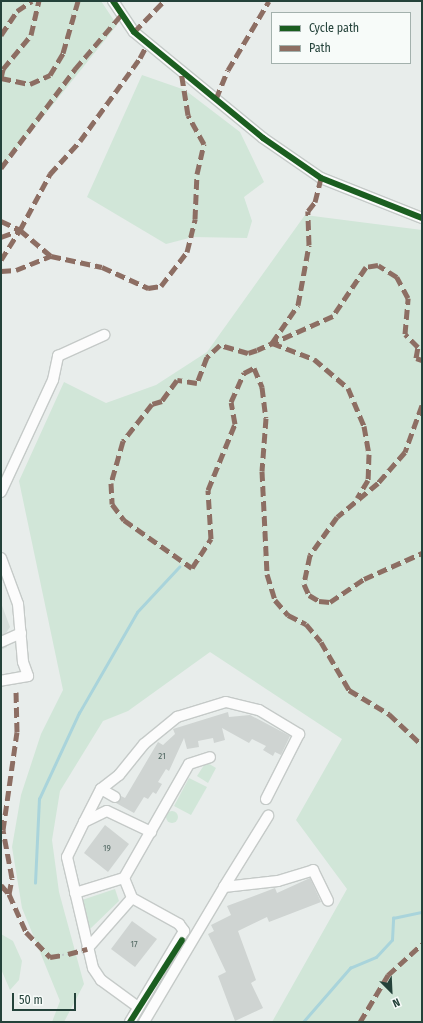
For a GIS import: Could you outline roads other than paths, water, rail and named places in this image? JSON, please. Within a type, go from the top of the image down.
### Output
[{"type":"street","points":[[113,1],[134,32],[263,138],[321,178],[422,218]]},
{"type":"street","points":[[1,492],[53,380],[58,356],[104,335]]},
{"type":"street","points":[[1,558],[4,579],[18,604],[23,662],[28,676],[1,681]]},
{"type":"street","points":[[1,642],[21,633]]},
{"type":"street","points":[[138,1007],[101,980],[87,949],[67,857],[101,789],[119,775],[144,744],[177,717],[211,706],[239,702],[299,734],[266,799]]},
{"type":"street","points":[[75,892],[124,878],[189,764],[210,757]]},
{"type":"street","points":[[101,789],[115,797]]},
{"type":"street","points":[[84,822],[107,811],[116,812],[151,832]]},
{"type":"street","points":[[144,1022],[268,816]]},
{"type":"street","points":[[224,888],[278,881],[313,870],[328,901]]},
{"type":"street","points":[[124,878],[132,898],[179,924],[184,931],[182,940],[138,1007],[130,1022]]},
{"type":"street","points":[[87,949],[132,898]]},
{"type":"waterway","points":[[35,883],[39,799],[79,713],[137,612],[179,567]]},
{"type":"waterway","points":[[303,1022],[350,968],[376,957],[392,940],[393,918],[422,912]]}]
